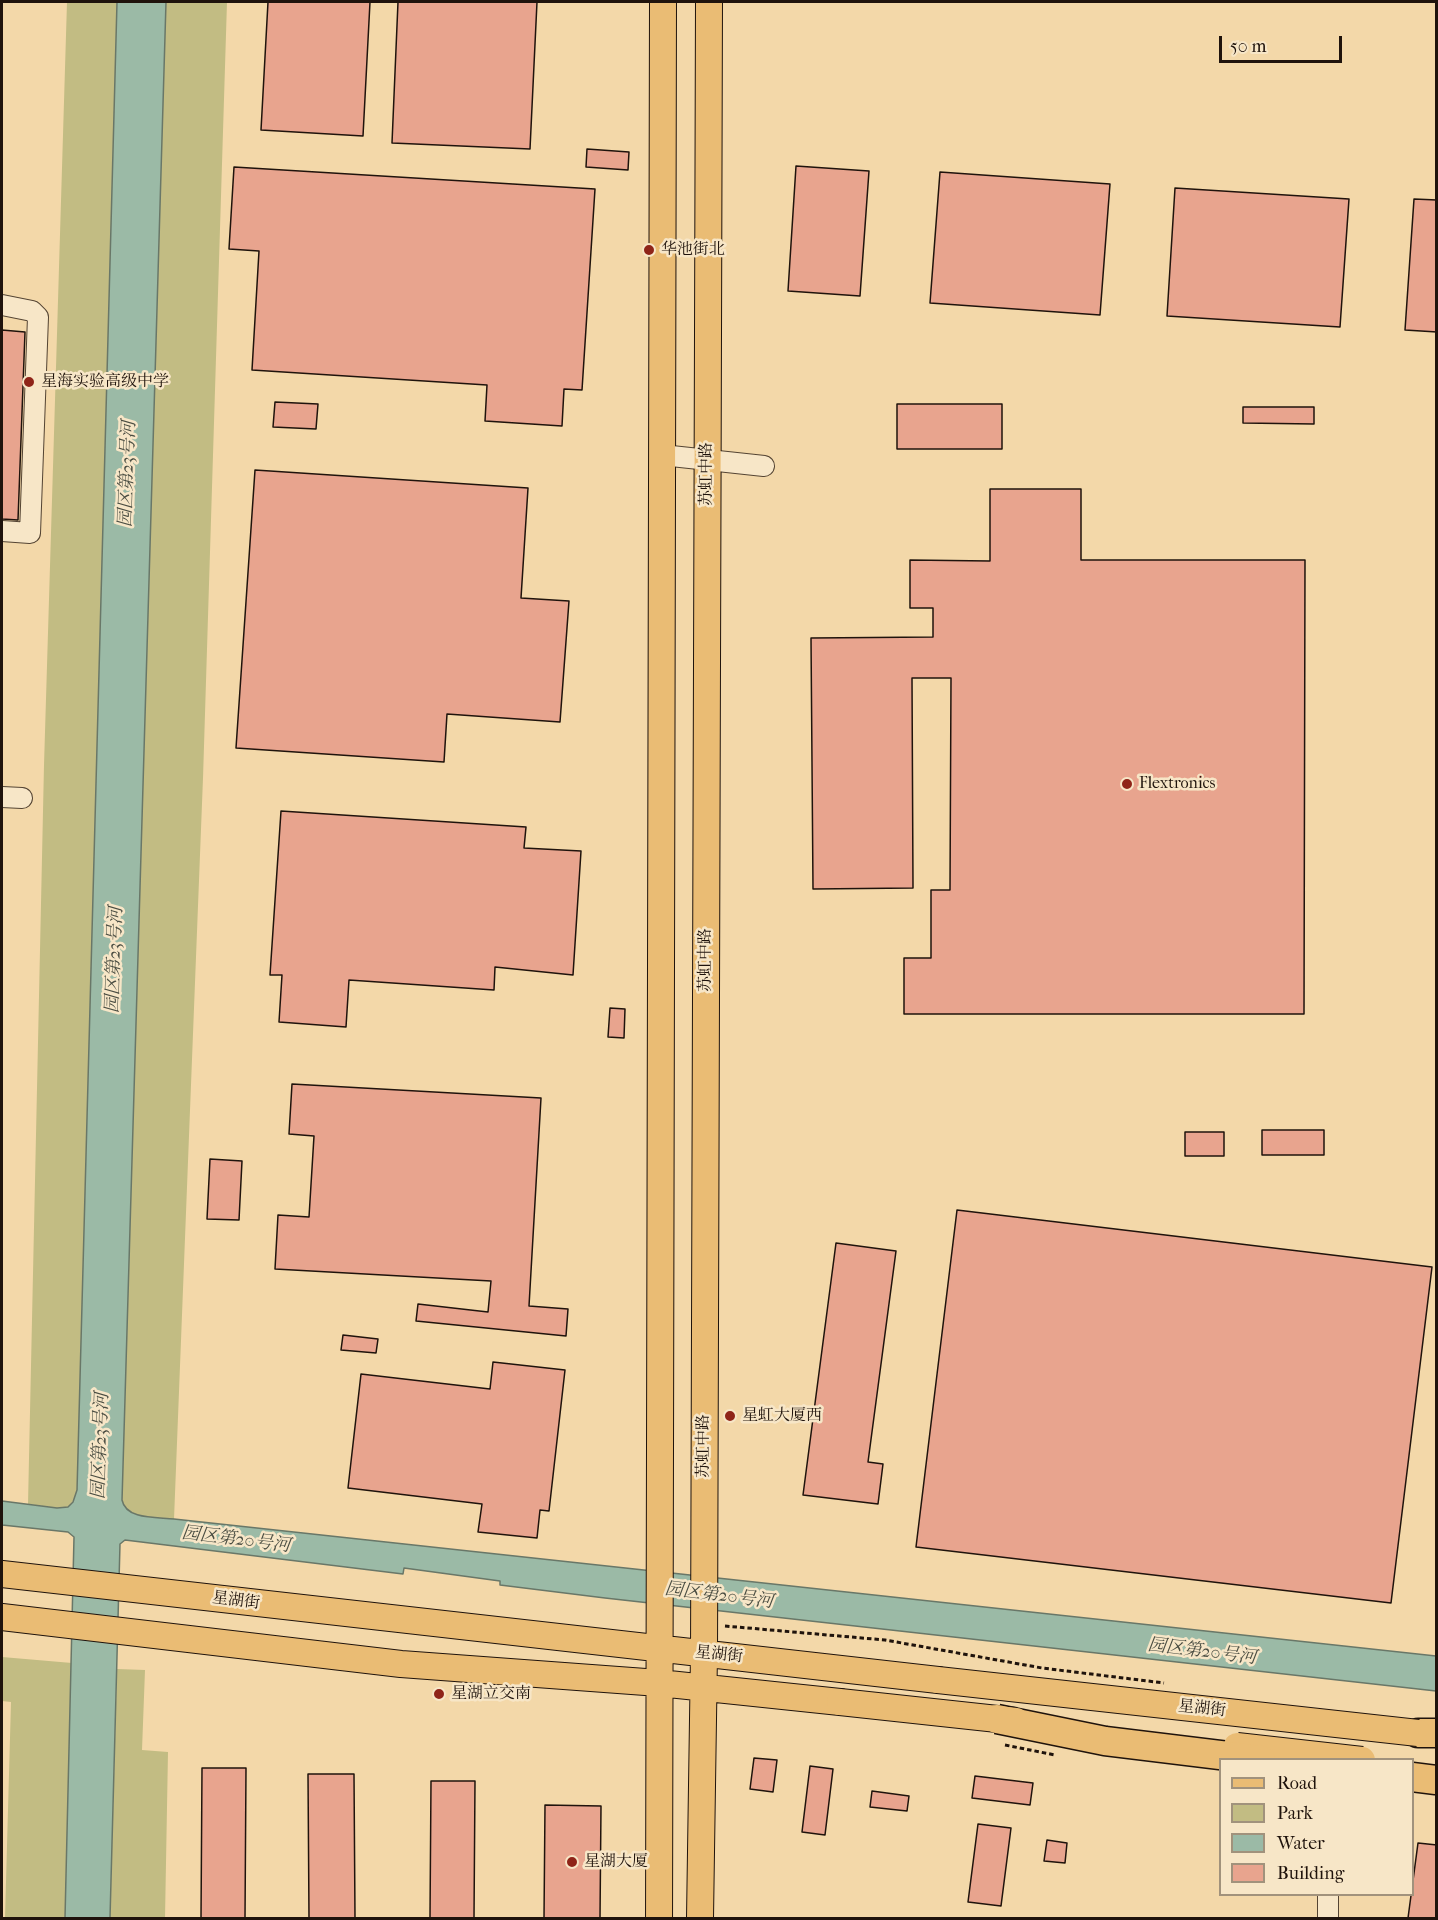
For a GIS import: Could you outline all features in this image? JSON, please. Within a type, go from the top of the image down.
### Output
[{"type":"highway","points":[[997,1719],[1105,1741],[1245,1758]]},
{"type":"main road","points":[[659,1918],[663,2]]},
{"type":"main road","name":"苏虹中路","points":[[700,1918],[704,1653],[709,2]]},
{"type":"main road","name":"星湖街","points":[[2,1574],[659,1650],[704,1653],[1430,1734]]},
{"type":"main road","name":"星湖街","points":[[2,1617],[401,1664],[659,1683],[1344,1758]]},
{"type":"street","points":[[2,304],[32,311],[38,317],[30,533],[2,531]]},
{"type":"street","points":[[662,455],[764,466]]},
{"type":"street","points":[[2,797],[22,798]]},
{"type":"street","points":[[1328,1896],[1328,1918]]},
{"type":"path","points":[[704,1619],[885,1640],[1042,1668],[1161,1682],[1170,1686]]},
{"type":"green space","points":[[67,2],[117,2],[77,1490],[76,1497],[68,1507],[57,1508],[28,1504],[44,765]]},
{"type":"green space","points":[[166,2],[227,2],[203,778],[174,1519],[136,1514],[129,1511],[122,1500]]},
{"type":"green space","points":[[2,1657],[72,1663],[65,1918],[5,1918],[11,1702],[2,1701]]},
{"type":"green space","points":[[117,1669],[145,1670],[142,1750],[168,1752],[165,1918],[110,1918]]},
{"type":"water","points":[[117,2],[166,2],[122,1500],[125,1506],[136,1514],[151,1517],[1436,1656],[1436,1691],[605,1598],[500,1585],[500,1581],[404,1568],[403,1574],[125,1540],[120,1544],[110,1918],[65,1918],[74,1537],[68,1532],[2,1525],[2,1501],[57,1508],[68,1507],[73,1502],[77,1490]]},
{"type":"building","points":[[268,2],[370,2],[363,136],[261,130]]},
{"type":"building","points":[[398,2],[537,2],[530,149],[392,143]]},
{"type":"building","points":[[587,149],[629,152],[628,170],[586,167]]},
{"type":"building","points":[[796,166],[869,171],[860,296],[788,291]]},
{"type":"building","points":[[234,167],[595,189],[582,390],[564,389],[562,426],[485,421],[487,385],[252,370],[259,251],[229,249]]},
{"type":"building","points":[[940,172],[1110,184],[1100,315],[930,303]]},
{"type":"building","points":[[1175,188],[1349,199],[1340,327],[1167,316]]},
{"type":"building","points":[[1414,199],[1437,200],[1437,332],[1405,330]]},
{"type":"building","points":[[2,330],[25,332],[18,520],[2,519]]},
{"type":"building","points":[[275,402],[318,404],[316,429],[273,427]]},
{"type":"building","points":[[897,404],[1002,404],[1002,449],[897,449]]},
{"type":"building","points":[[1243,407],[1314,407],[1314,424],[1243,423]]},
{"type":"building","points":[[255,470],[528,488],[521,598],[569,601],[560,722],[447,714],[444,762],[236,748]]},
{"type":"building","name":"Flextronics","points":[[990,489],[1081,489],[1081,560],[1305,560],[1304,1014],[904,1014],[904,958],[931,958],[931,890],[950,890],[951,678],[912,678],[913,888],[813,889],[811,638],[933,637],[933,608],[910,608],[910,560],[990,561]]},
{"type":"building","points":[[281,811],[526,827],[524,848],[581,851],[573,975],[495,967],[494,990],[349,980],[346,1027],[279,1022],[282,975],[270,975]]},
{"type":"building","points":[[610,1008],[625,1009],[624,1038],[608,1037]]},
{"type":"building","points":[[292,1084],[541,1098],[529,1306],[568,1309],[566,1336],[416,1321],[418,1304],[488,1312],[491,1281],[275,1269],[278,1215],[309,1217],[314,1136],[289,1134]]},
{"type":"building","points":[[1262,1130],[1324,1130],[1324,1155],[1262,1155]]},
{"type":"building","points":[[1185,1132],[1224,1132],[1224,1156],[1185,1156]]},
{"type":"building","points":[[210,1159],[242,1161],[239,1220],[207,1219]]},
{"type":"building","points":[[957,1210],[1432,1267],[1391,1603],[916,1547]]},
{"type":"building","points":[[836,1243],[896,1251],[868,1462],[883,1464],[878,1504],[803,1495]]},
{"type":"building","points":[[343,1335],[378,1339],[376,1353],[341,1350]]},
{"type":"building","points":[[493,1362],[565,1370],[549,1511],[540,1510],[537,1538],[478,1532],[482,1504],[348,1488],[361,1374],[490,1389]]},
{"type":"building","points":[[754,1758],[777,1760],[773,1792],[750,1789]]},
{"type":"building","points":[[810,1766],[833,1769],[825,1835],[802,1832]]},
{"type":"building","points":[[202,1768],[246,1768],[245,1918],[201,1918]]},
{"type":"building","points":[[308,1774],[354,1774],[355,1918],[309,1918]]},
{"type":"building","points":[[975,1776],[1033,1783],[1030,1805],[972,1798]]},
{"type":"building","points":[[431,1781],[475,1781],[474,1918],[430,1918]]},
{"type":"building","points":[[872,1791],[909,1796],[907,1811],[870,1807]]},
{"type":"building","name":"星湖大厦","points":[[545,1805],[601,1806],[600,1918],[544,1918]]},
{"type":"building","points":[[978,1824],[1011,1828],[1001,1906],[968,1902]]},
{"type":"building","points":[[1047,1840],[1067,1843],[1065,1863],[1044,1861]]},
{"type":"building","points":[[1418,1843],[1437,1845],[1437,1918],[1408,1918],[1411,1896],[1414,1896]]},
{"type":"place","name":"华池街北","points":[[649,250]]},
{"type":"place","name":"星海实验高级中学","points":[[29,382]]},
{"type":"place","name":"Flextronics","points":[[1127,784]]},
{"type":"place","name":"星虹大厦西","points":[[730,1416]]},
{"type":"place","name":"星湖立交南","points":[[439,1694]]},
{"type":"place","name":"星湖大厦","points":[[572,1862]]},
{"type":"water label","name":"园区第23号河","points":[[128,474]]},
{"type":"water label","name":"园区第23号河","points":[[115,960]]},
{"type":"water label","name":"园区第23号河","points":[[101,1446]]},
{"type":"water label","name":"园区第20号河","points":[[236,1540]]},
{"type":"water label","name":"园区第20号河","points":[[719,1596]]},
{"type":"water label","name":"园区第20号河","points":[[1202,1652]]}]
